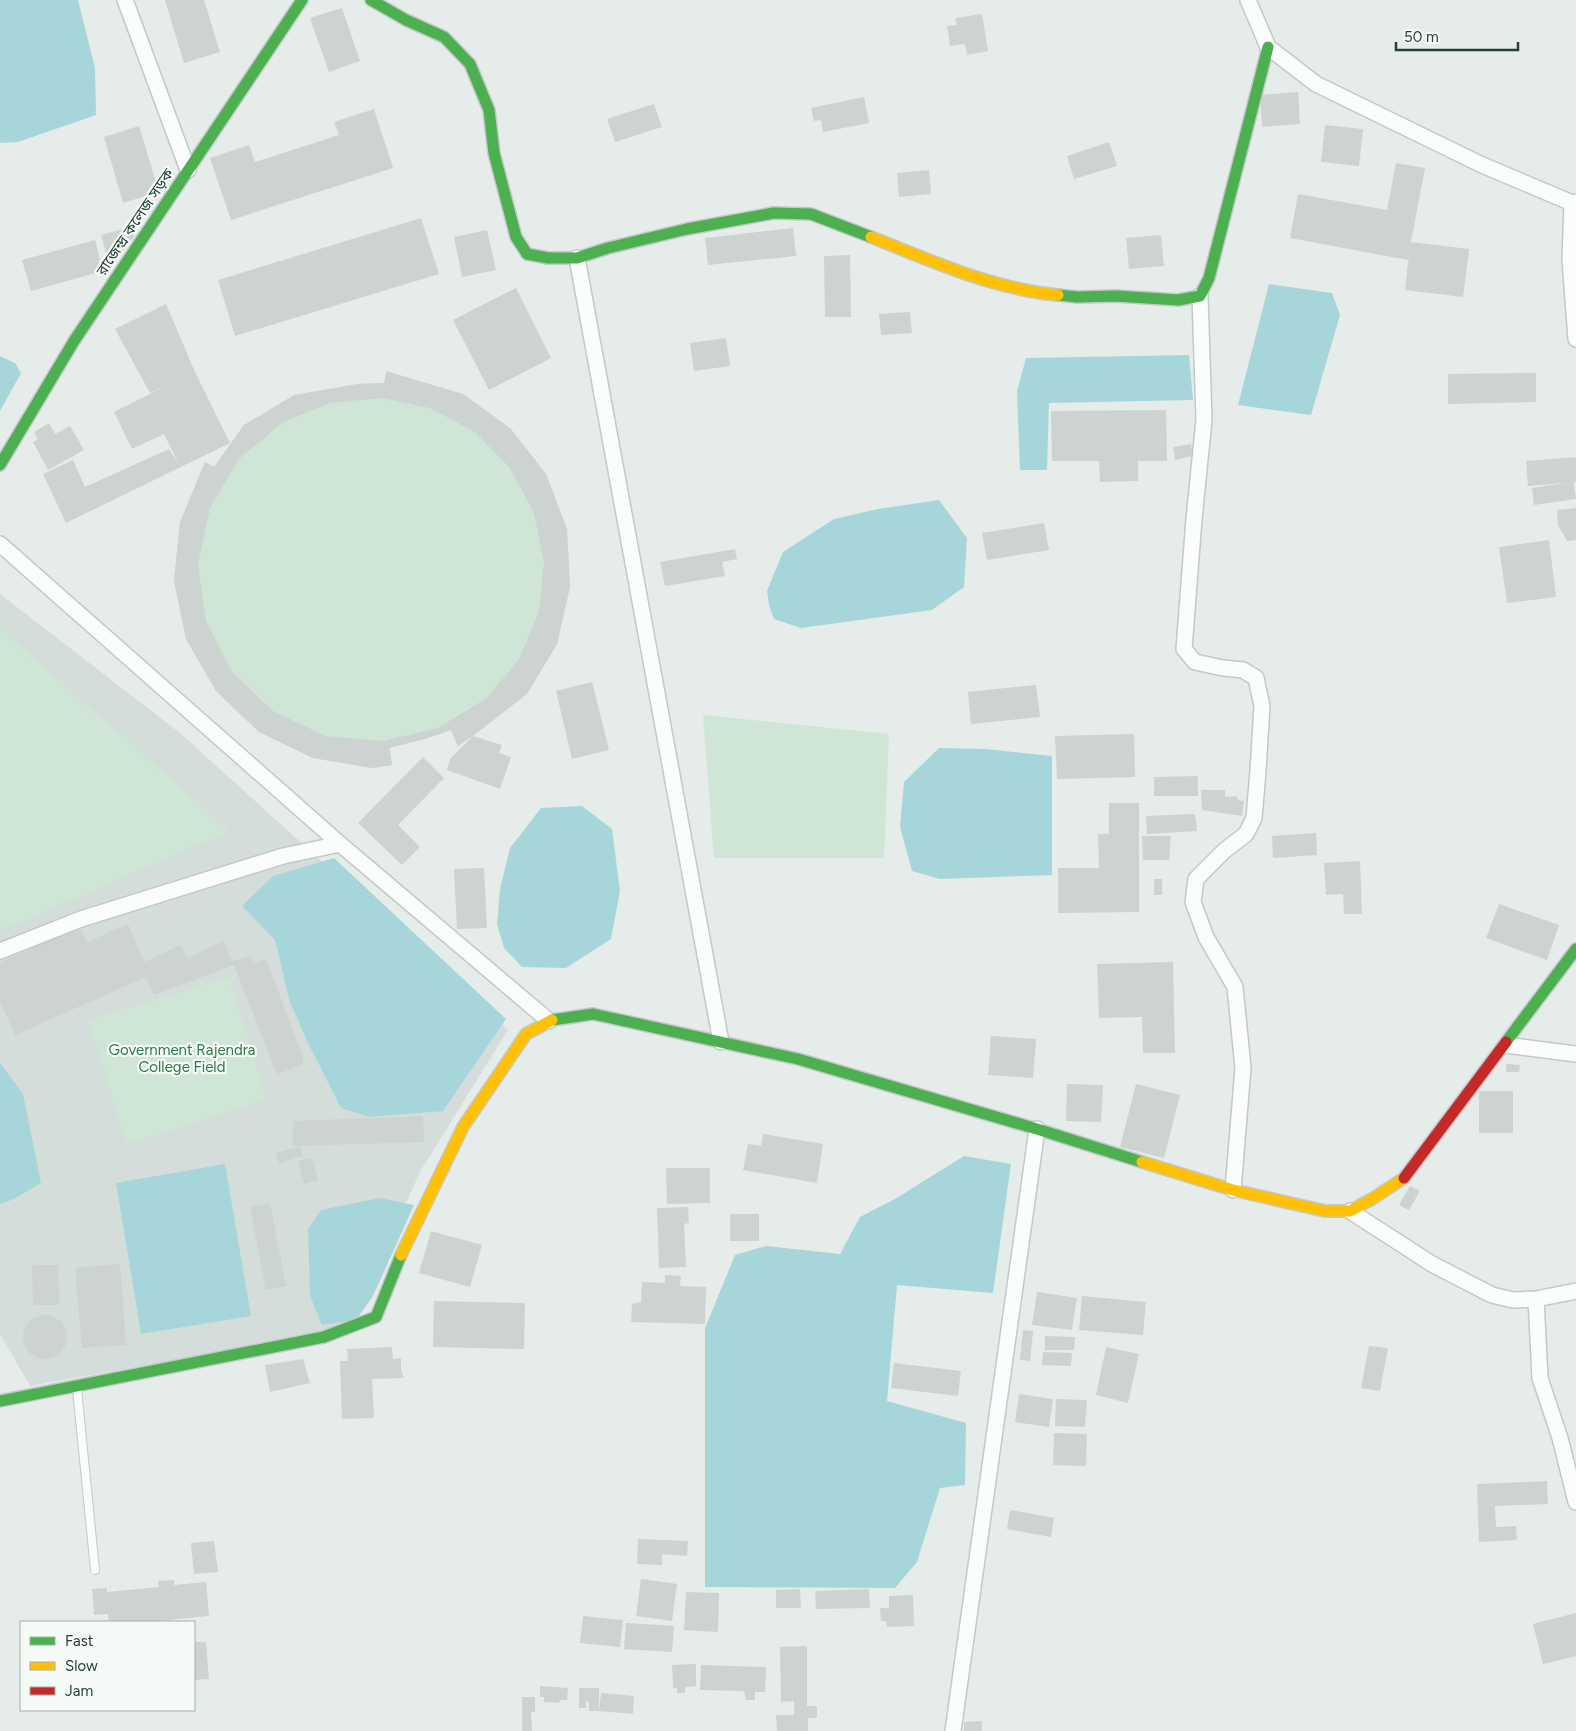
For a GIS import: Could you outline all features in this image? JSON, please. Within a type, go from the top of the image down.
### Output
[{"type":"street","points":[[124,0],[188,170]]},
{"type":"street","name":"রাজেন্দ্র কলেজ সড়ক","points":[[0,465],[74,341],[302,0]]},
{"type":"street","points":[[372,0],[406,20],[444,37],[470,64],[489,110],[494,153],[516,237],[527,254],[548,258],[577,258],[608,248],[774,212],[811,214],[990,283],[1033,293],[1077,297],[1116,296],[1178,300],[1200,296]]},
{"type":"street","points":[[1248,0],[1268,47],[1316,84],[1480,164],[1574,202],[1570,260],[1576,340]]},
{"type":"street","points":[[1233,1190],[1243,1068],[1235,987],[1206,937],[1194,902],[1196,879],[1224,851],[1246,834],[1254,818],[1262,706],[1256,678],[1243,670],[1195,662],[1184,649],[1184,634],[1204,420],[1200,296],[1209,278],[1268,47]]},
{"type":"street","points":[[577,258],[721,1042]]},
{"type":"street","points":[[0,544],[340,844],[549,1020]]},
{"type":"street","points":[[0,951],[81,919],[283,856],[340,844]]},
{"type":"street","points":[[0,1401],[324,1337],[376,1317],[400,1258],[463,1127],[526,1034],[549,1020],[593,1014],[798,1059],[1037,1128],[1233,1190],[1325,1211],[1350,1211],[1405,1177],[1576,949]]},
{"type":"street","points":[[1506,1044],[1576,1054]]},
{"type":"street","points":[[953,1731],[1037,1128]]},
{"type":"street","points":[[1350,1211],[1432,1264],[1492,1295],[1513,1300],[1536,1299],[1576,1291]]},
{"type":"street","points":[[1536,1299],[1540,1378],[1560,1438],[1576,1502]]},
{"type":"lane","points":[[77,1387],[95,1570]]},
{"type":"shaded area","points":[[0,594],[180,733],[508,1030],[421,1170],[348,1328],[30,1386],[0,1334]]},
{"type":"green space","points":[[384,383],[463,394],[510,428],[546,474],[567,529],[570,587],[557,644],[527,694],[458,746],[451,730],[425,739],[390,747],[392,765],[372,768],[313,758],[259,732],[216,691],[186,639],[174,581],[180,522],[205,462],[214,467],[244,425],[357,384]]},
{"type":"green space","points":[[0,628],[230,831],[0,931]]},
{"type":"green space","points":[[703,715],[889,734],[884,858],[714,858]]},
{"type":"green space","name":"Government Rajendra College Field","points":[[229,977],[267,1100],[127,1144],[88,1020]]},
{"type":"water","points":[[0,0],[78,0],[95,68],[96,115],[18,142],[0,143]]},
{"type":"water","points":[[1269,284],[1332,293],[1340,315],[1311,415],[1238,405]]},
{"type":"water","points":[[1189,355],[1193,400],[1049,403],[1047,470],[1020,470],[1017,391],[1026,358]]},
{"type":"water","points":[[0,356],[15,363],[21,373],[0,411]]},
{"type":"water","points":[[939,500],[967,538],[964,587],[932,610],[801,628],[774,619],[767,591],[783,552],[834,519],[878,509]]},
{"type":"water","points":[[939,748],[986,749],[1052,756],[1052,875],[940,879],[912,871],[900,827],[904,782]]},
{"type":"water","points":[[582,806],[612,829],[620,891],[611,939],[566,968],[522,967],[504,948],[497,924],[500,889],[510,848],[541,808]]},
{"type":"water","points":[[334,858],[506,1019],[443,1111],[370,1117],[341,1108],[308,1043],[290,1002],[275,940],[242,906],[273,876]]},
{"type":"water","points":[[0,1064],[23,1094],[41,1183],[14,1199],[0,1204]]},
{"type":"water","points":[[964,1156],[1011,1164],[993,1293],[897,1285],[887,1401],[966,1423],[965,1485],[940,1488],[917,1562],[895,1588],[705,1587],[705,1328],[735,1255],[766,1246],[840,1254],[860,1217],[895,1199]]},
{"type":"water","points":[[225,1164],[251,1316],[141,1334],[116,1183]]},
{"type":"water","points":[[380,1198],[414,1205],[373,1296],[356,1320],[322,1325],[310,1296],[308,1229],[321,1210]]},
{"type":"building","points":[[165,0],[204,0],[220,52],[184,63]]},
{"type":"building","points":[[342,8],[360,61],[329,72],[310,18]]},
{"type":"building","points":[[982,14],[988,51],[967,55],[965,44],[950,46],[947,26],[957,25],[955,18]]},
{"type":"building","points":[[1298,92],[1300,124],[1262,127],[1260,95]]},
{"type":"building","points":[[864,97],[869,123],[823,132],[821,120],[814,121],[811,108]]},
{"type":"building","points":[[654,104],[662,127],[615,142],[607,119]]},
{"type":"building","points":[[374,109],[393,168],[231,220],[210,158],[249,145],[255,162],[339,135],[334,122]]},
{"type":"building","points":[[1325,125],[1363,129],[1359,166],[1321,162]]},
{"type":"building","points":[[139,126],[159,192],[123,203],[104,137]]},
{"type":"building","points":[[1109,142],[1117,166],[1074,179],[1067,156]]},
{"type":"building","points":[[1396,163],[1425,168],[1411,242],[1469,249],[1463,297],[1405,290],[1409,255],[1408,260],[1290,238],[1298,194],[1387,210]]},
{"type":"building","points":[[929,170],[931,194],[899,197],[897,173]]},
{"type":"building","points":[[421,218],[439,274],[235,336],[218,280]]},
{"type":"building","points":[[131,227],[134,237],[110,267],[101,235]]},
{"type":"building","points":[[793,228],[796,256],[708,265],[705,238]]},
{"type":"building","points":[[487,230],[496,270],[462,277],[454,237]]},
{"type":"building","points":[[1161,235],[1164,266],[1129,269],[1126,238]]},
{"type":"building","points":[[95,240],[103,271],[31,291],[22,260]]},
{"type":"building","points":[[850,255],[851,317],[825,317],[824,256]]},
{"type":"building","points":[[516,288],[551,358],[489,390],[453,320]]},
{"type":"building","points":[[166,304],[195,372],[230,443],[66,523],[43,474],[73,460],[85,487],[169,449],[179,465],[164,434],[132,449],[114,412],[168,385],[150,393],[115,329]]},
{"type":"building","points":[[910,312],[912,333],[881,335],[879,314]]},
{"type":"building","points":[[726,338],[730,366],[694,371],[690,343]]},
{"type":"building","points":[[386,371],[463,394],[510,428],[546,474],[567,529],[570,587],[557,644],[527,694],[458,746],[451,730],[389,748],[392,765],[372,768],[313,758],[259,732],[216,691],[186,639],[174,581],[180,522],[205,462],[214,467],[244,425],[294,395],[357,384],[384,383]],"holes":[[[381,398],[430,408],[475,432],[510,468],[534,513],[544,562],[539,612],[519,659],[487,698],[438,728],[382,741],[325,736],[273,711],[232,672],[206,621],[198,564],[210,508],[239,459],[283,422],[330,403]]]},
{"type":"building","points":[[1536,373],[1536,402],[1448,404],[1448,374]]},
{"type":"building","points":[[1166,410],[1167,461],[1138,461],[1138,481],[1100,482],[1099,461],[1052,461],[1051,411]]},
{"type":"building","points":[[49,423],[55,434],[70,426],[84,450],[48,470],[33,442],[38,439],[34,432]]},
{"type":"building","points":[[1191,444],[1193,456],[1175,460],[1173,447]]},
{"type":"building","points":[[1576,457],[1576,481],[1574,482],[1576,499],[1534,505],[1532,488],[1566,483],[1528,486],[1526,461]]},
{"type":"building","points":[[1576,508],[1576,540],[1567,541],[1558,525],[1557,510]]},
{"type":"building","points":[[1044,523],[1049,550],[987,560],[982,533]]},
{"type":"building","points":[[1549,540],[1556,597],[1507,603],[1499,547]]},
{"type":"building","points":[[735,549],[737,559],[722,562],[725,576],[665,586],[660,562]]},
{"type":"building","points":[[592,682],[609,750],[572,759],[556,691]]},
{"type":"building","points":[[1036,685],[1040,717],[971,724],[968,692]]},
{"type":"building","points":[[1134,734],[1135,777],[1057,779],[1055,736]]},
{"type":"building","points":[[473,736],[502,745],[499,753],[511,757],[500,789],[447,770],[450,759]]},
{"type":"building","points":[[423,757],[444,778],[398,825],[420,847],[402,865],[358,823]]},
{"type":"building","points":[[1198,776],[1198,796],[1154,796],[1154,777]]},
{"type":"building","points":[[1201,790],[1225,790],[1225,797],[1237,796],[1238,800],[1244,801],[1242,816],[1202,810]]},
{"type":"building","points":[[1109,803],[1139,803],[1139,912],[1058,913],[1058,868],[1099,868],[1098,834],[1109,834]]},
{"type":"building","points":[[1195,814],[1197,831],[1147,834],[1146,816]]},
{"type":"building","points":[[1316,833],[1317,855],[1273,858],[1272,836]]},
{"type":"building","points":[[1142,836],[1171,836],[1169,860],[1143,860]]},
{"type":"building","points":[[1360,861],[1362,914],[1344,914],[1343,894],[1326,895],[1324,863]]},
{"type":"building","points":[[484,868],[487,928],[457,929],[454,869]]},
{"type":"building","points":[[1154,879],[1162,879],[1162,895],[1154,895]]},
{"type":"building","points":[[1499,904],[1559,925],[1547,960],[1486,938]]},
{"type":"building","points":[[128,924],[144,962],[181,945],[187,958],[224,941],[232,961],[251,956],[253,963],[266,959],[303,1057],[302,1065],[277,1074],[234,965],[154,995],[146,977],[15,1035],[0,1001],[0,962],[80,927],[87,942]]},
{"type":"building","points":[[1173,962],[1175,1053],[1143,1053],[1142,1017],[1099,1018],[1097,964]]},
{"type":"building","points":[[991,1036],[1036,1039],[1033,1078],[988,1075]]},
{"type":"building","points":[[1506,1064],[1520,1065],[1519,1072],[1506,1072]]},
{"type":"building","points":[[1067,1084],[1103,1085],[1101,1122],[1066,1121]]},
{"type":"building","points":[[1136,1084],[1180,1095],[1164,1158],[1120,1147]]},
{"type":"building","points":[[1479,1091],[1513,1091],[1513,1133],[1479,1133]]},
{"type":"building","points":[[423,1116],[424,1142],[293,1146],[293,1121]]},
{"type":"building","points":[[763,1134],[823,1144],[817,1183],[743,1170],[748,1144],[761,1146]]},
{"type":"building","points":[[300,1146],[303,1156],[279,1163],[276,1153]]},
{"type":"building","points":[[312,1158],[318,1180],[304,1184],[298,1161]]},
{"type":"building","points":[[666,1168],[710,1168],[710,1203],[667,1204]]},
{"type":"building","points":[[1410,1186],[1420,1191],[1409,1210],[1399,1205]]},
{"type":"building","points":[[270,1203],[286,1286],[266,1290],[250,1207]]},
{"type":"building","points":[[688,1207],[689,1223],[684,1224],[686,1267],[659,1268],[657,1208]]},
{"type":"building","points":[[730,1214],[759,1214],[759,1241],[730,1241]]},
{"type":"building","points":[[431,1231],[482,1245],[470,1287],[419,1273]]},
{"type":"building","points":[[120,1264],[126,1345],[82,1348],[75,1268]]},
{"type":"building","points":[[32,1265],[58,1265],[59,1305],[33,1305]]},
{"type":"building","points":[[665,1275],[681,1276],[680,1286],[706,1287],[705,1324],[631,1322],[632,1304],[641,1302],[642,1282],[665,1283]]},
{"type":"building","points":[[1037,1292],[1077,1298],[1072,1330],[1032,1325]]},
{"type":"building","points":[[1082,1296],[1146,1302],[1143,1335],[1079,1330]]},
{"type":"building","points":[[434,1301],[525,1303],[524,1349],[433,1347]]},
{"type":"building","points":[[45,1315],[57,1319],[63,1325],[67,1337],[63,1349],[57,1355],[45,1359],[33,1355],[27,1349],[23,1337],[27,1325],[33,1319]]},
{"type":"building","points":[[1023,1330],[1033,1331],[1030,1361],[1020,1360]]},
{"type":"building","points":[[1045,1336],[1075,1337],[1074,1350],[1045,1350]]},
{"type":"building","points":[[1369,1346],[1388,1348],[1380,1391],[1361,1388]]},
{"type":"building","points":[[392,1347],[393,1359],[401,1358],[401,1371],[404,1378],[372,1379],[374,1418],[342,1419],[340,1361],[348,1361],[347,1349]]},
{"type":"building","points":[[1106,1347],[1139,1354],[1128,1403],[1096,1395]]},
{"type":"building","points":[[1043,1352],[1072,1353],[1071,1366],[1042,1365]]},
{"type":"building","points":[[303,1359],[310,1383],[270,1392],[265,1365]]},
{"type":"building","points":[[894,1363],[961,1371],[958,1396],[891,1388]]},
{"type":"building","points":[[1019,1394],[1053,1399],[1049,1427],[1015,1422]]},
{"type":"building","points":[[1056,1399],[1087,1400],[1085,1427],[1055,1426]]},
{"type":"building","points":[[1054,1433],[1087,1434],[1086,1466],[1053,1465]]},
{"type":"building","points":[[1547,1481],[1548,1504],[1495,1506],[1496,1527],[1516,1526],[1517,1540],[1479,1542],[1477,1484]]},
{"type":"building","points":[[1010,1510],[1054,1518],[1051,1537],[1007,1529]]},
{"type":"building","points":[[638,1539],[688,1541],[687,1556],[662,1554],[662,1565],[637,1564]]},
{"type":"building","points":[[214,1541],[218,1572],[194,1574],[191,1543]]},
{"type":"building","points":[[641,1579],[677,1584],[672,1621],[636,1616]]},
{"type":"building","points":[[174,1580],[174,1585],[206,1582],[209,1616],[158,1621],[109,1621],[108,1614],[94,1615],[92,1589],[107,1588],[107,1592],[159,1587],[158,1581]]},
{"type":"building","points":[[800,1589],[801,1608],[776,1608],[776,1590]]},
{"type":"building","points":[[869,1589],[870,1608],[816,1609],[815,1591]]},
{"type":"building","points":[[686,1592],[719,1593],[718,1632],[684,1630]]},
{"type":"building","points":[[913,1595],[914,1626],[887,1627],[886,1621],[881,1621],[880,1608],[889,1608],[889,1596]]},
{"type":"building","points":[[1576,1613],[1576,1656],[1543,1664],[1533,1624]]},
{"type":"building","points":[[583,1616],[623,1620],[620,1647],[580,1643]]},
{"type":"building","points":[[626,1623],[674,1626],[672,1652],[624,1649]]},
{"type":"building","points":[[195,1642],[206,1642],[209,1679],[195,1680]]},
{"type":"building","points":[[807,1646],[807,1706],[817,1706],[817,1718],[808,1718],[808,1731],[777,1731],[776,1715],[794,1715],[794,1701],[781,1702],[780,1647]]},
{"type":"building","points":[[696,1664],[696,1686],[685,1687],[685,1693],[677,1693],[677,1688],[673,1688],[672,1665]]},
{"type":"building","points":[[701,1665],[766,1667],[765,1692],[755,1692],[755,1700],[746,1700],[744,1691],[700,1690]]},
{"type":"building","points":[[540,1686],[568,1688],[567,1700],[560,1700],[559,1703],[544,1702],[544,1697],[540,1697]]},
{"type":"building","points":[[579,1688],[599,1688],[599,1711],[589,1711],[589,1702],[586,1701],[586,1708],[579,1708]]},
{"type":"building","points":[[601,1693],[634,1696],[633,1714],[599,1711]]},
{"type":"building","points":[[522,1697],[535,1697],[535,1712],[531,1712],[532,1731],[522,1731]]},
{"type":"building","points":[[982,1721],[982,1731],[964,1731],[964,1722]]},
{"type":"traffic: fast","points":[[0,465],[74,341],[302,0]]},
{"type":"traffic: fast","points":[[371,0],[406,20],[444,37],[470,64],[489,110],[494,153],[516,237],[527,254],[548,258],[577,258],[608,248],[687,229],[774,213],[811,214],[871,237]]},
{"type":"traffic: fast","points":[[1058,295],[1178,300],[1200,296],[1209,278],[1268,47]]},
{"type":"traffic: fast","points":[[1506,1042],[1576,949]]},
{"type":"traffic: fast","points":[[552,1020],[593,1014],[798,1059],[1142,1162]]},
{"type":"traffic: fast","points":[[0,1401],[324,1337],[376,1317],[401,1255]]},
{"type":"traffic: slow","points":[[871,237],[963,273],[1010,287],[1058,295]]},
{"type":"traffic: slow","points":[[401,1255],[463,1127],[526,1034],[552,1020]]},
{"type":"traffic: slow","points":[[1142,1162],[1233,1190],[1325,1211],[1350,1211],[1404,1178]]},
{"type":"traffic: jam","points":[[1404,1178],[1506,1042]]}]
